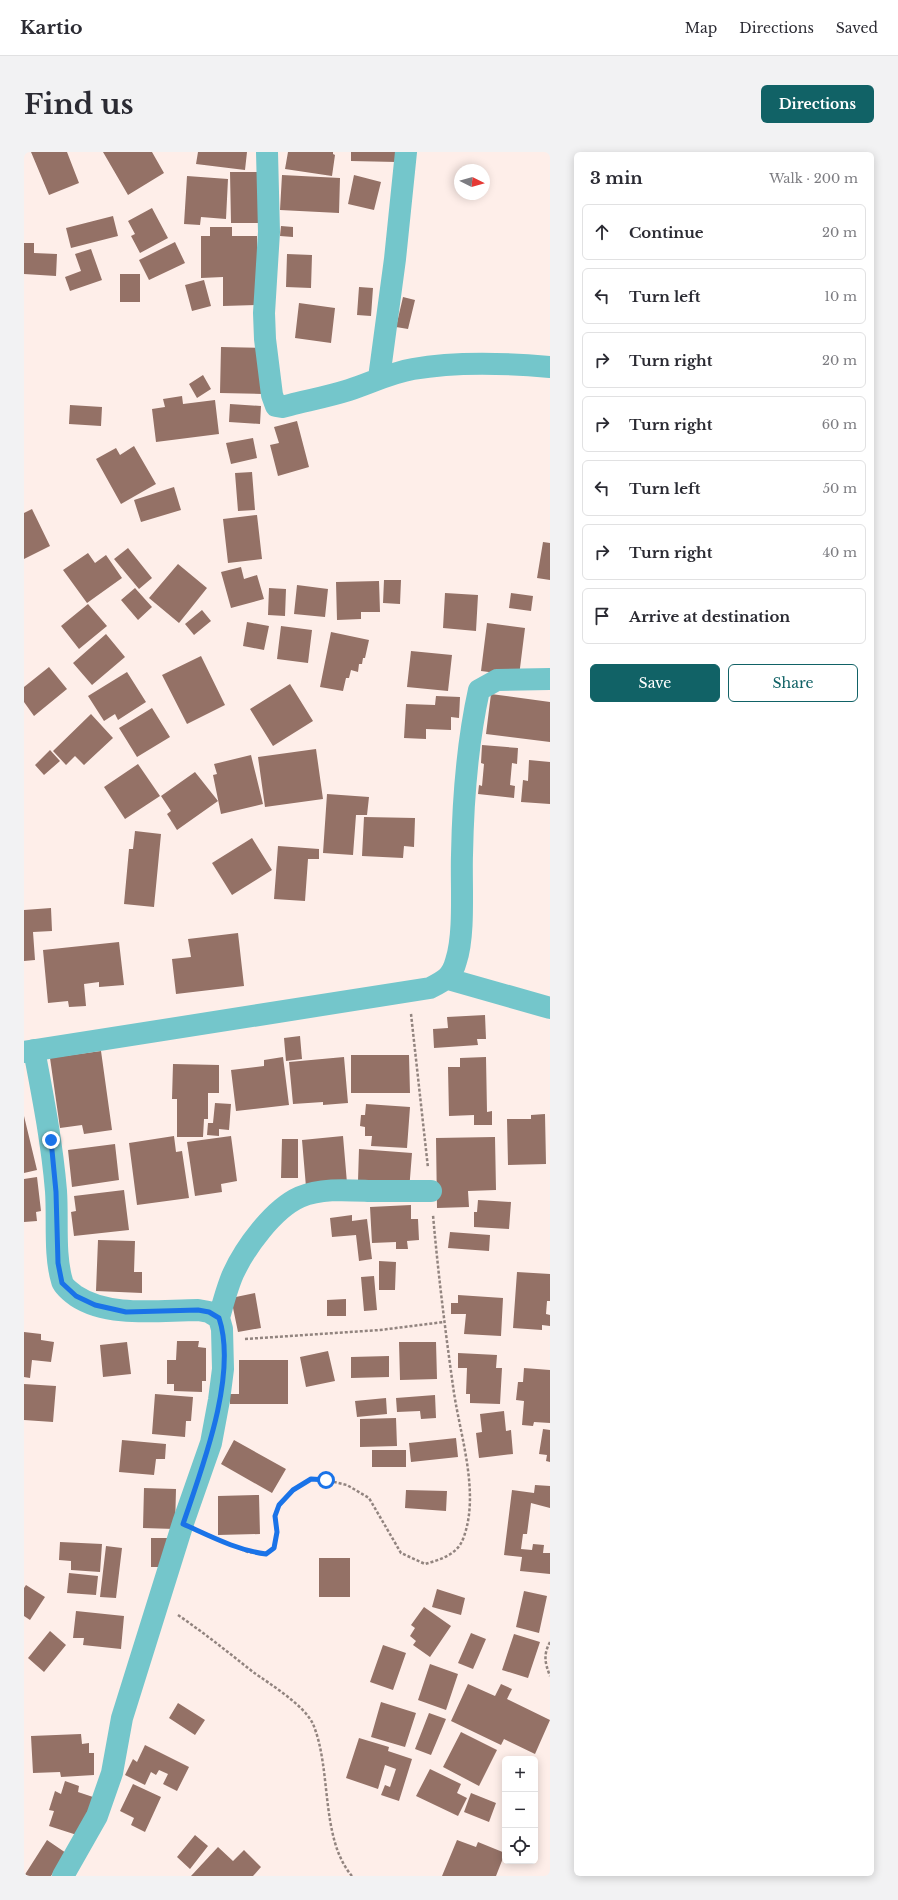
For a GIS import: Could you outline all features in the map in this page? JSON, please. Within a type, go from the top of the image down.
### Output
[{"type":"street","points":[[267,152],[270,232],[264,312],[265,339],[274,404],[282,407],[350,390],[379,378],[413,369],[467,364],[523,364],[550,367]]},
{"type":"street","points":[[379,378],[395,259],[406,152]]},
{"type":"street","points":[[219,1318],[209,1312],[198,1310],[126,1312],[95,1305],[76,1296],[62,1283],[58,1263],[56,1200],[51,1140],[29,1051],[407,992],[430,988],[448,979],[456,962],[460,939],[462,808],[472,722],[479,690],[497,680],[550,679]]},
{"type":"street","points":[[448,979],[550,1008]]},
{"type":"street","points":[[63,1876],[97,1816],[112,1773],[122,1718],[210,1443],[219,1400],[223,1369],[223,1341],[219,1318],[234,1274],[248,1248],[267,1224],[284,1207],[301,1197],[331,1191],[431,1191]]},
{"type":"path","points":[[183,1524],[221,1542],[248,1552],[266,1554],[274,1548],[277,1532],[275,1516],[279,1505],[293,1490],[311,1479],[326,1480],[347,1485],[369,1498],[401,1553],[424,1564],[447,1558],[463,1540],[471,1508],[466,1463],[454,1396],[444,1322],[414,1027],[407,992]]},
{"type":"path","points":[[223,1341],[275,1336],[380,1330],[444,1322]]},
{"type":"path","points":[[160,1602],[210,1636],[292,1700],[312,1722],[320,1749],[327,1782],[330,1817],[336,1847],[352,1876]]},
{"type":"path","points":[[550,1642],[545,1652],[545,1662],[550,1676]]},
{"type":"building","points":[[31,152],[67,152],[79,183],[49,195]]},
{"type":"building","points":[[103,152],[152,152],[164,173],[128,195]]},
{"type":"building","points":[[198,152],[247,152],[245,170],[196,164]]},
{"type":"building","points":[[288,152],[333,152],[335,155],[332,176],[285,169]]},
{"type":"building","points":[[351,152],[396,152],[397,162],[351,161]]},
{"type":"building","points":[[230,172],[263,172],[264,223],[231,223]]},
{"type":"building","points":[[282,175],[340,178],[339,213],[280,210]]},
{"type":"building","points":[[354,175],[381,182],[374,210],[348,204]]},
{"type":"building","points":[[187,176],[228,179],[226,219],[201,217],[200,225],[184,224]]},
{"type":"building","points":[[152,208],[168,238],[140,253],[131,236],[135,234],[128,221]]},
{"type":"building","points":[[113,216],[118,236],[71,248],[66,228]]},
{"type":"building","points":[[281,226],[293,227],[293,237],[280,236]]},
{"type":"building","points":[[210,227],[232,227],[232,236],[257,236],[258,305],[223,306],[223,277],[201,278],[201,236],[210,236]]},
{"type":"building","points":[[175,242],[185,263],[149,280],[139,260]]},
{"type":"building","points":[[24,243],[34,243],[34,253],[57,254],[56,276],[24,274]]},
{"type":"building","points":[[91,249],[102,280],[70,291],[65,277],[81,271],[75,254]]},
{"type":"building","points":[[287,254],[312,255],[311,288],[286,287]]},
{"type":"building","points":[[120,274],[140,274],[140,302],[120,302]]},
{"type":"building","points":[[204,280],[211,306],[192,311],[185,285]]},
{"type":"building","points":[[359,287],[373,288],[371,316],[357,315]]},
{"type":"building","points":[[403,297],[415,300],[408,329],[396,327]]},
{"type":"building","points":[[299,303],[335,308],[331,343],[295,338]]},
{"type":"building","points":[[221,347],[265,348],[263,394],[220,393]]},
{"type":"building","points":[[203,375],[211,389],[197,398],[189,384]]},
{"type":"building","points":[[182,396],[183,404],[215,400],[219,434],[156,442],[152,409],[165,407],[163,399]]},
{"type":"building","points":[[230,404],[261,406],[260,424],[229,422]]},
{"type":"building","points":[[70,405],[102,407],[101,426],[69,424]]},
{"type":"building","points":[[297,421],[309,467],[278,476],[270,445],[279,443],[274,427]]},
{"type":"building","points":[[253,438],[257,458],[231,464],[226,443]]},
{"type":"building","points":[[134,446],[156,484],[121,504],[96,459],[116,448],[120,455]]},
{"type":"building","points":[[252,472],[255,510],[238,511],[235,473]]},
{"type":"building","points":[[174,487],[181,510],[141,522],[134,500]]},
{"type":"building","points":[[32,509],[50,546],[24,559],[24,513]]},
{"type":"building","points":[[257,515],[262,559],[228,563],[223,519]]},
{"type":"building","points":[[543,542],[550,543],[550,580],[537,578]]},
{"type":"building","points":[[128,548],[152,578],[139,589],[114,559]]},
{"type":"building","points":[[88,553],[95,563],[106,555],[122,578],[87,603],[63,570]]},
{"type":"building","points":[[178,564],[207,588],[179,623],[149,598]]},
{"type":"building","points":[[241,567],[244,579],[257,575],[264,599],[231,608],[221,572]]},
{"type":"building","points":[[384,580],[401,580],[400,604],[383,603]]},
{"type":"building","points":[[379,581],[380,612],[361,612],[361,619],[337,620],[336,582]]},
{"type":"building","points":[[297,585],[328,589],[325,617],[294,614]]},
{"type":"building","points":[[135,588],[152,607],[138,620],[121,600]]},
{"type":"building","points":[[269,588],[286,589],[285,616],[268,615]]},
{"type":"building","points":[[445,593],[478,595],[476,631],[443,628]]},
{"type":"building","points":[[511,593],[533,596],[531,611],[509,608]]},
{"type":"building","points":[[88,604],[107,626],[79,649],[61,626]]},
{"type":"building","points":[[202,610],[211,621],[194,635],[185,624]]},
{"type":"building","points":[[247,622],[269,626],[264,650],[243,646]]},
{"type":"building","points":[[487,623],[525,628],[519,676],[481,671]]},
{"type":"building","points":[[281,626],[312,630],[308,663],[277,659]]},
{"type":"building","points":[[331,632],[369,640],[365,658],[363,658],[362,664],[359,664],[358,672],[351,670],[349,678],[346,678],[343,691],[320,687]]},
{"type":"building","points":[[106,634],[125,657],[92,685],[73,663]]},
{"type":"building","points":[[411,651],[452,655],[448,691],[407,687]]},
{"type":"building","points":[[201,656],[225,705],[187,724],[162,675]]},
{"type":"building","points":[[49,667],[67,689],[34,716],[24,702],[24,687]]},
{"type":"building","points":[[127,672],[146,702],[118,720],[115,714],[104,721],[88,696]]},
{"type":"building","points":[[290,684],[313,721],[273,746],[250,709]]},
{"type":"building","points":[[491,694],[550,702],[550,742],[486,734]]},
{"type":"building","points":[[436,696],[460,697],[459,718],[451,717],[451,730],[426,729],[426,739],[404,738],[406,704],[435,705]]},
{"type":"building","points":[[152,708],[170,737],[137,757],[119,728]]},
{"type":"building","points":[[91,714],[113,738],[84,765],[75,756],[66,765],[53,751]]},
{"type":"building","points":[[482,745],[518,748],[517,764],[512,763],[510,785],[515,786],[514,798],[478,794],[479,785],[482,786],[484,764],[481,763]]},
{"type":"building","points":[[316,749],[323,799],[265,807],[258,757]]},
{"type":"building","points":[[50,750],[60,761],[44,775],[35,765]]},
{"type":"building","points":[[251,755],[263,804],[221,814],[213,775],[217,774],[214,764]]},
{"type":"building","points":[[529,760],[550,762],[550,804],[521,802],[523,780],[528,781]]},
{"type":"building","points":[[138,764],[160,796],[125,819],[104,787]]},
{"type":"building","points":[[195,772],[218,801],[177,830],[167,814],[171,811],[161,796]]},
{"type":"building","points":[[327,794],[369,797],[367,815],[356,815],[353,855],[323,853]]},
{"type":"building","points":[[364,817],[415,818],[414,847],[404,846],[403,858],[362,856]]},
{"type":"building","points":[[135,831],[161,834],[154,907],[124,904],[129,849],[133,849]]},
{"type":"building","points":[[252,838],[272,870],[232,895],[212,863]]},
{"type":"building","points":[[278,846],[319,849],[319,859],[308,859],[305,901],[274,899]]},
{"type":"building","points":[[51,908],[52,931],[33,932],[35,960],[24,961],[24,910]]},
{"type":"building","points":[[238,933],[244,986],[176,994],[172,959],[191,957],[188,939]]},
{"type":"building","points":[[119,942],[124,985],[99,987],[99,982],[84,984],[86,1006],[69,1007],[68,1001],[48,1003],[43,950]]},
{"type":"building","points":[[485,1015],[486,1039],[477,1039],[478,1045],[434,1048],[433,1029],[448,1028],[447,1017]]},
{"type":"building","points":[[300,1036],[302,1059],[286,1061],[284,1038]]},
{"type":"building","points":[[101,1051],[112,1130],[84,1134],[82,1125],[60,1128],[50,1058]]},
{"type":"building","points":[[351,1055],[409,1055],[410,1093],[351,1093]]},
{"type":"building","points":[[283,1057],[289,1105],[236,1111],[231,1070],[264,1066],[264,1060]]},
{"type":"building","points":[[344,1057],[348,1103],[323,1105],[323,1102],[293,1104],[289,1062]]},
{"type":"building","points":[[486,1057],[487,1112],[492,1111],[492,1125],[474,1125],[474,1115],[449,1116],[448,1067],[460,1067],[460,1058]]},
{"type":"building","points":[[173,1064],[219,1065],[219,1093],[208,1093],[208,1119],[204,1119],[203,1137],[177,1137],[177,1099],[172,1099]]},
{"type":"building","points":[[215,1103],[231,1104],[229,1130],[219,1129],[219,1136],[207,1135],[208,1123],[213,1123]]},
{"type":"building","points":[[366,1104],[410,1107],[407,1148],[371,1146],[372,1136],[365,1136],[365,1127],[360,1126],[361,1115],[365,1115]]},
{"type":"building","points":[[545,1114],[546,1164],[508,1165],[507,1119],[531,1119],[531,1115]]},
{"type":"building","points":[[24,1116],[37,1170],[24,1173]]},
{"type":"building","points":[[174,1136],[176,1152],[182,1151],[189,1198],[137,1205],[129,1143]]},
{"type":"building","points":[[231,1136],[237,1181],[221,1184],[222,1192],[195,1196],[187,1142]]},
{"type":"building","points":[[343,1136],[347,1183],[306,1187],[302,1140]]},
{"type":"building","points":[[495,1137],[496,1190],[468,1191],[469,1207],[437,1208],[436,1138]]},
{"type":"building","points":[[282,1139],[298,1139],[298,1178],[281,1178]]},
{"type":"building","points":[[115,1144],[119,1180],[72,1187],[68,1150]]},
{"type":"building","points":[[359,1149],[412,1153],[409,1191],[358,1181]]},
{"type":"building","points":[[37,1177],[41,1211],[36,1212],[37,1221],[24,1222],[24,1179]]},
{"type":"building","points":[[124,1190],[129,1230],[74,1236],[71,1212],[76,1211],[74,1196]]},
{"type":"building","points":[[478,1200],[511,1202],[509,1229],[474,1227],[474,1212],[477,1212]]},
{"type":"building","points":[[411,1205],[411,1219],[418,1219],[419,1240],[407,1241],[408,1249],[396,1249],[396,1242],[372,1243],[370,1207]]},
{"type":"building","points":[[352,1215],[352,1221],[367,1219],[372,1259],[359,1261],[356,1235],[332,1237],[330,1218]]},
{"type":"building","points":[[450,1232],[490,1235],[489,1251],[448,1248]]},
{"type":"building","points":[[98,1240],[135,1241],[134,1272],[142,1272],[142,1293],[96,1291]]},
{"type":"building","points":[[379,1261],[396,1262],[395,1290],[379,1290]]},
{"type":"building","points":[[517,1272],[550,1274],[550,1301],[547,1301],[546,1314],[550,1315],[550,1326],[542,1325],[542,1330],[513,1328]]},
{"type":"building","points":[[374,1276],[377,1310],[364,1311],[361,1277]]},
{"type":"building","points":[[255,1293],[261,1328],[238,1332],[231,1298]]},
{"type":"building","points":[[458,1295],[503,1298],[501,1336],[464,1334],[466,1314],[451,1314],[451,1303],[458,1303]]},
{"type":"building","points":[[346,1299],[346,1316],[327,1316],[327,1300]]},
{"type":"building","points":[[24,1332],[41,1334],[41,1340],[54,1342],[51,1362],[32,1360],[30,1378],[24,1377]]},
{"type":"building","points":[[177,1341],[199,1341],[198,1347],[206,1348],[206,1381],[202,1381],[202,1392],[174,1391],[174,1384],[167,1384],[167,1360],[176,1360]]},
{"type":"building","points":[[127,1342],[131,1374],[103,1377],[100,1345]]},
{"type":"building","points":[[399,1342],[436,1342],[437,1379],[400,1380]]},
{"type":"building","points":[[328,1351],[335,1381],[306,1387],[300,1357]]},
{"type":"building","points":[[458,1353],[497,1355],[496,1368],[502,1368],[500,1404],[470,1403],[470,1394],[466,1394],[467,1368],[458,1368]]},
{"type":"building","points":[[389,1356],[389,1377],[351,1378],[351,1357]]},
{"type":"building","points":[[239,1360],[288,1360],[288,1404],[230,1404],[230,1394],[239,1394]]},
{"type":"building","points":[[524,1368],[550,1370],[550,1423],[534,1422],[533,1426],[522,1425],[524,1401],[516,1400],[518,1382],[523,1382]]},
{"type":"building","points":[[24,1384],[56,1386],[53,1422],[24,1420]]},
{"type":"building","points":[[155,1394],[193,1397],[191,1421],[186,1421],[185,1437],[152,1434]]},
{"type":"building","points":[[435,1395],[436,1418],[421,1419],[420,1411],[397,1412],[396,1398]]},
{"type":"building","points":[[386,1398],[387,1414],[357,1417],[355,1401]]},
{"type":"building","points":[[504,1411],[506,1431],[511,1430],[513,1454],[479,1458],[476,1433],[482,1432],[480,1414]]},
{"type":"building","points":[[396,1418],[397,1446],[360,1447],[360,1419]]},
{"type":"building","points":[[543,1429],[550,1430],[550,1462],[546,1461],[547,1455],[539,1454]]},
{"type":"building","points":[[456,1438],[458,1457],[411,1462],[409,1443]]},
{"type":"building","points":[[122,1440],[166,1444],[165,1459],[156,1459],[154,1475],[119,1472]]},
{"type":"building","points":[[234,1440],[286,1469],[272,1493],[221,1464]]},
{"type":"building","points":[[372,1450],[406,1450],[406,1467],[372,1467]]},
{"type":"building","points":[[535,1485],[550,1486],[550,1508],[531,1503],[527,1534],[523,1534],[521,1549],[532,1550],[533,1544],[544,1545],[543,1553],[550,1553],[550,1574],[520,1571],[522,1557],[504,1555],[512,1490],[534,1493]]},
{"type":"building","points":[[144,1488],[176,1489],[175,1529],[143,1528]]},
{"type":"building","points":[[406,1490],[447,1491],[446,1511],[405,1508]]},
{"type":"building","points":[[259,1495],[260,1534],[218,1535],[218,1496]]},
{"type":"building","points":[[151,1538],[167,1538],[167,1567],[151,1567]]},
{"type":"building","points":[[60,1542],[102,1544],[100,1572],[71,1570],[71,1561],[59,1560]]},
{"type":"building","points":[[106,1546],[122,1548],[116,1598],[100,1597]]},
{"type":"building","points":[[319,1558],[350,1558],[350,1597],[319,1597]]},
{"type":"building","points":[[69,1573],[98,1576],[96,1595],[67,1593]]},
{"type":"building","points":[[26,1585],[45,1597],[30,1620],[24,1616],[24,1588]]},
{"type":"building","points":[[437,1589],[465,1598],[461,1615],[432,1607]]},
{"type":"building","points":[[524,1591],[547,1596],[539,1633],[516,1627]]},
{"type":"building","points":[[424,1607],[451,1626],[430,1657],[413,1645],[416,1641],[410,1636],[415,1628],[411,1625]]},
{"type":"building","points":[[76,1611],[124,1616],[121,1649],[83,1645],[84,1638],[73,1638]]},
{"type":"building","points":[[50,1631],[66,1645],[44,1672],[28,1658]]},
{"type":"building","points":[[471,1633],[486,1639],[473,1669],[458,1663]]},
{"type":"building","points":[[514,1634],[540,1642],[528,1678],[502,1670]]},
{"type":"building","points":[[383,1645],[406,1653],[393,1690],[370,1682]]},
{"type":"building","points":[[430,1664],[458,1674],[446,1710],[418,1700]]},
{"type":"building","points":[[468,1684],[495,1696],[501,1684],[512,1689],[507,1699],[550,1720],[535,1754],[504,1739],[501,1745],[451,1721]]},
{"type":"building","points":[[381,1702],[416,1713],[405,1747],[371,1737]]},
{"type":"building","points":[[178,1703],[205,1720],[195,1735],[169,1718]]},
{"type":"building","points":[[429,1713],[446,1719],[431,1755],[415,1749]]},
{"type":"building","points":[[461,1732],[497,1750],[479,1786],[443,1767]]},
{"type":"building","points":[[81,1734],[82,1744],[89,1743],[89,1753],[94,1753],[94,1775],[61,1777],[60,1772],[33,1773],[31,1736]]},
{"type":"building","points":[[359,1738],[389,1747],[388,1751],[412,1759],[399,1801],[381,1795],[385,1785],[390,1787],[396,1769],[385,1765],[378,1789],[346,1778]]},
{"type":"building","points":[[145,1745],[189,1767],[177,1791],[163,1784],[168,1774],[159,1770],[156,1775],[151,1772],[145,1785],[125,1775],[133,1759],[137,1762]]},
{"type":"building","points":[[430,1769],[461,1784],[457,1793],[467,1798],[458,1816],[416,1796]]},
{"type":"building","points":[[65,1781],[79,1786],[78,1792],[93,1797],[80,1836],[49,1826],[54,1811],[49,1810],[55,1791],[61,1794]]},
{"type":"building","points":[[133,1784],[161,1797],[145,1832],[131,1825],[134,1818],[120,1811]]},
{"type":"building","points":[[471,1793],[496,1803],[489,1822],[464,1812]]},
{"type":"building","points":[[195,1835],[208,1846],[190,1869],[177,1857]]},
{"type":"building","points":[[47,1840],[66,1853],[51,1876],[24,1876]]},
{"type":"building","points":[[457,1840],[476,1847],[478,1842],[502,1852],[502,1861],[496,1876],[442,1876]]},
{"type":"building","points":[[218,1847],[233,1861],[244,1850],[261,1867],[253,1876],[191,1876]]},
{"type":"route","points":[[51,1140],[56,1192],[58,1263],[62,1283],[76,1296],[95,1305],[126,1312],[198,1310],[209,1312],[219,1318],[222,1329],[223,1369],[219,1400],[210,1443],[183,1524],[221,1542],[248,1552],[266,1554],[274,1548],[277,1532],[275,1516],[279,1505],[293,1490],[311,1479],[326,1480]]}]
